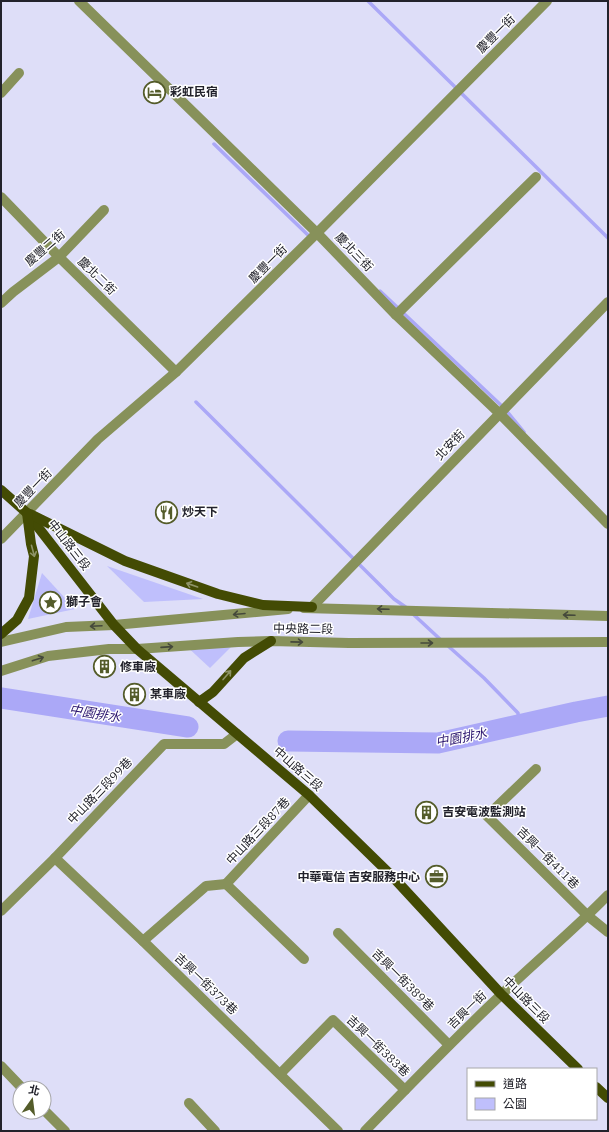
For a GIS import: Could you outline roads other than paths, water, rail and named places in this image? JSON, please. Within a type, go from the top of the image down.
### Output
[{"type":"main road","name":"中山路三段","points":[[1,490],[27,513],[114,625],[137,649],[309,795],[392,876],[501,994],[577,1068]]},
{"type":"main road","points":[[27,513],[125,561],[218,594],[262,605],[312,607]]},
{"type":"main road","points":[[1,634],[17,620],[29,598],[34,556],[30,544],[27,513]]},
{"type":"main road","points":[[199,702],[213,692],[244,658],[272,641]]},
{"type":"main road","points":[[597,1088],[608,1098]]},
{"type":"street","name":"慶北三街","points":[[79,1],[317,233],[396,315],[499,414],[608,524]]},
{"type":"street","name":"慶豐一街","points":[[1,539],[98,439],[176,372],[317,233],[547,1]]},
{"type":"street","points":[[1,93],[19,73]]},
{"type":"street","points":[[396,315],[536,177]]},
{"type":"street","name":"慶北二街","points":[[1,197],[176,372]]},
{"type":"street","name":"慶豐二街","points":[[1,304],[13,292],[59,256],[104,210]]},
{"type":"street","name":"北安街","points":[[312,607],[608,302]]},
{"type":"street","name":"中央路二段","points":[[1,642],[66,628],[312,607],[608,616]]},
{"type":"street","name":"中央路二段","points":[[1,671],[48,656],[109,649],[137,649],[272,641],[349,643],[608,642]]},
{"type":"street","name":"中山路三段99巷","points":[[1,911],[55,858],[164,744],[224,744],[237,734]]},
{"type":"street","name":"吉興一街411巷","points":[[536,769],[487,816],[588,916]]},
{"type":"street","name":"中山路三段87巷","points":[[226,884],[309,795]]},
{"type":"street","name":"吉興一街373巷","points":[[55,858],[144,941],[338,1131]]},
{"type":"street","points":[[144,941],[206,886],[226,884],[304,959]]},
{"type":"street","name":"吉興一街","points":[[365,1131],[501,994],[588,916],[608,895]]},
{"type":"street","points":[[588,916],[608,932]]},
{"type":"street","name":"吉興一街389巷","points":[[338,933],[449,1045]]},
{"type":"street","name":"吉興一街383巷","points":[[280,1074],[333,1020],[405,1090]]},
{"type":"street","points":[[1,1066],[14,1080]]},
{"type":"street","points":[[189,1103],[215,1131]]},
{"type":"street","points":[[52,1118],[65,1131]]},
{"type":"waterway","points":[[368,1],[608,238]]},
{"type":"waterway","points":[[214,144],[311,238]]},
{"type":"waterway","points":[[380,291],[504,408],[524,432]]},
{"type":"waterway","points":[[196,402],[394,599],[407,608]]},
{"type":"waterway","points":[[413,614],[442,641]]},
{"type":"waterway","points":[[447,645],[484,678],[518,713],[519,725]]},
{"type":"waterway","name":"中園排水","points":[[1,698],[188,727]]},
{"type":"waterway","name":"中園排水","points":[[288,741],[438,743],[608,706]]},
{"type":"place","name":"彩虹民宿","points":[[154,92]]},
{"type":"place","name":"炒天下","points":[[166,512]]},
{"type":"place","name":"獅子會","points":[[50,602]]},
{"type":"place","name":"修車廠","points":[[105,667]]},
{"type":"place","name":"某車廠","points":[[134,694]]},
{"type":"place","name":"吉安電波監測站","points":[[427,812]]},
{"type":"place","name":"中華電信 吉安服務中心","points":[[436,877]]}]
